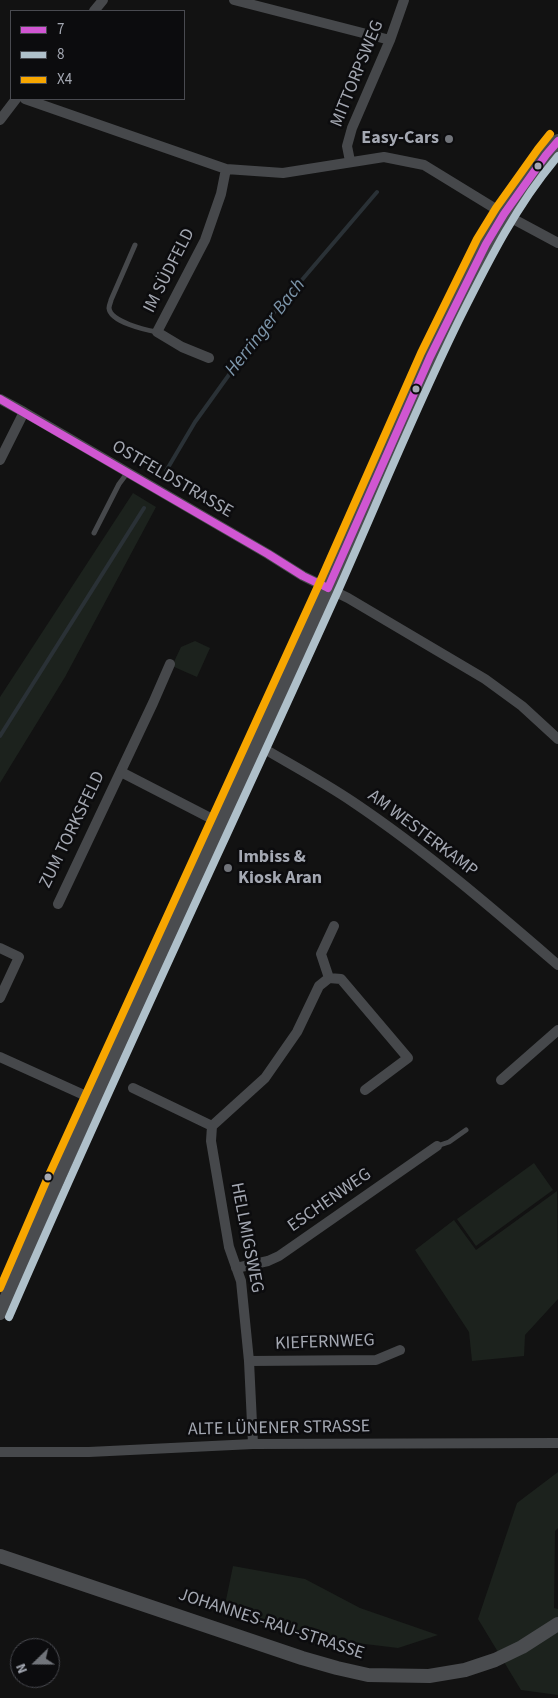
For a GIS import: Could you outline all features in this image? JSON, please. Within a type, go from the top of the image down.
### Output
[{"type":"main road","points":[[0,1313],[57,1181],[328,588],[430,357],[486,244],[504,214],[558,141]]},
{"type":"main road","name":"JOHANNES-RAU-STRASSE","points":[[0,1556],[302,1658],[368,1675],[429,1676],[465,1670],[513,1652],[558,1624]]},
{"type":"street","points":[[95,10],[103,0]]},
{"type":"street","points":[[234,0],[390,40]]},
{"type":"street","name":"MITTORPSWEG","points":[[350,161],[347,146],[352,128],[390,40],[404,0]]},
{"type":"street","points":[[0,120],[15,100]]},
{"type":"street","points":[[28,100],[226,169],[283,173],[384,157],[424,165],[504,214],[558,243]]},
{"type":"street","name":"IM SÜDFELD","points":[[209,358],[182,347],[157,332],[205,240],[221,194],[226,169]]},
{"type":"street","name":"OSTFELDSTRASSE","points":[[0,399],[128,472],[303,576],[348,598],[485,679],[522,706],[558,739]]},
{"type":"street","points":[[0,460],[24,412]]},
{"type":"street","name":"ZUM TORKSFELD","points":[[58,904],[153,704],[170,664]]},
{"type":"street","name":"AM WESTERKAMP","points":[[256,744],[352,802],[400,835],[513,925],[558,965]]},
{"type":"street","name":"ZUM TORKSFELD","points":[[121,772],[220,823]]},
{"type":"street","points":[[329,978],[321,954],[334,926]]},
{"type":"street","points":[[0,948],[19,957],[0,998]]},
{"type":"street","points":[[134,1088],[212,1126],[264,1078],[297,1032],[319,986],[329,978],[341,979],[408,1058],[365,1090]]},
{"type":"street","points":[[501,1080],[558,1030]]},
{"type":"street","points":[[0,1057],[95,1100]]},
{"type":"street","name":"HELLMIGSWEG","points":[[212,1126],[211,1141],[229,1247],[241,1280],[249,1361],[253,1444]]},
{"type":"street","name":"ESCHENWEG","points":[[236,1268],[268,1261],[279,1256],[437,1146]]},
{"type":"street","name":"KIEFERNWEG","points":[[249,1361],[376,1360],[400,1350]]},
{"type":"street","name":"ALTE LÜNENER STRASSE","points":[[0,1452],[89,1452],[253,1444],[558,1443]]},
{"type":"lane","points":[[135,246],[109,308],[112,314],[141,330],[157,332]]},
{"type":"lane","points":[[94,533],[119,484],[128,472]]},
{"type":"lane","points":[[437,1146],[449,1142],[466,1130]]},
{"type":"shaded area","points":[[133,493],[156,507],[65,677],[0,783],[0,697]]},
{"type":"shaded area","points":[[195,641],[210,648],[197,677],[172,666],[181,647]]},
{"type":"shaded area","points":[[534,1163],[553,1190],[476,1246],[457,1219]]},
{"type":"shaded area","points":[[557,1191],[558,1299],[525,1335],[524,1356],[472,1361],[469,1332],[415,1250],[454,1220],[476,1250]]},
{"type":"shaded area","points":[[558,1472],[558,1528],[555,1531],[554,1608],[558,1609],[558,1695],[521,1690],[478,1619],[517,1503]]},
{"type":"shaded area","points":[[233,1566],[305,1579],[360,1608],[438,1635],[398,1648],[324,1639],[224,1610]]},
{"type":"waterway","name":"Herringer Bach","points":[[166,471],[195,422],[272,315],[377,192]]},
{"type":"waterway","name":"Herringer Bach","points":[[0,736],[144,508]]},
{"type":"transit line","name":"X4","points":[[0,1288],[48,1177],[319,584],[421,353],[477,239],[496,208],[550,134]]},
{"type":"transit line","name":"7","points":[[328,588],[430,357],[486,244],[504,214],[558,141]]},
{"type":"transit line","name":"8","points":[[9,1317],[130,1045],[337,593],[444,350],[505,233],[529,193],[558,156]]},
{"type":"transit line","name":"7","points":[[0,399],[303,576],[328,588]]},
{"type":"place","name":"Easy-Cars","points":[[449,139]]},
{"type":"place","name":"Imbiss & Kiosk Aran","points":[[228,868]]}]
